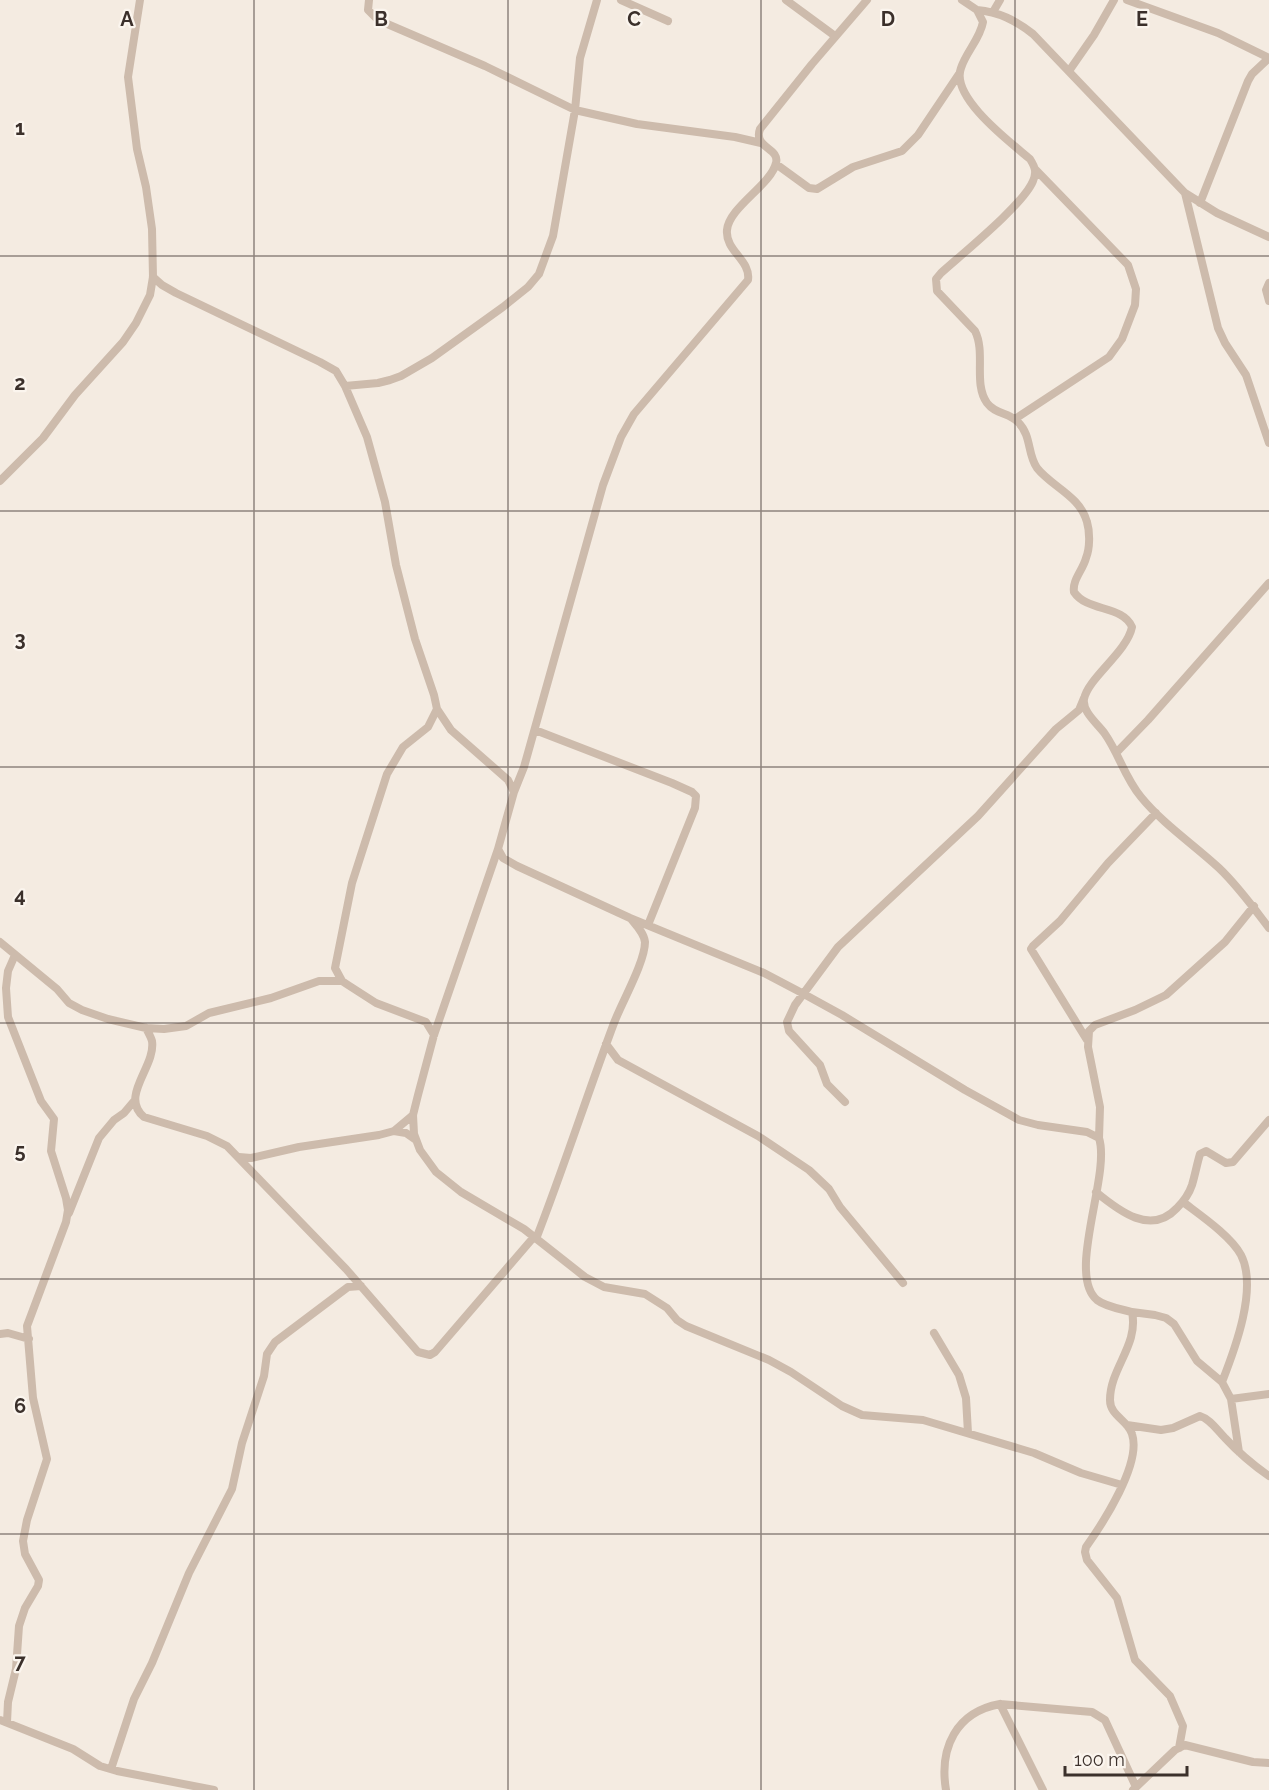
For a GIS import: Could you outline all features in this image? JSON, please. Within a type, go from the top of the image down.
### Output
[{"type":"street","points":[[0,481],[43,438],[75,395],[123,342],[136,323],[150,295],[153,277],[152,229],[146,187],[137,149],[128,77],[140,0]]},
{"type":"street","points":[[369,0],[368,10],[378,20],[485,66],[575,110],[637,124],[735,137],[761,143],[776,158],[776,164],[771,173],[732,218],[726,231],[729,243],[747,267],[748,280],[634,414],[621,437],[603,485],[524,767],[434,1035],[413,1115],[416,1140],[420,1150],[436,1172],[461,1192],[524,1229],[585,1277],[604,1287],[645,1294],[667,1308],[677,1320],[686,1326],[777,1364],[824,1392],[842,1406],[862,1415],[923,1420],[1034,1453],[1081,1473],[1122,1485]]},
{"type":"street","points":[[345,386],[378,383],[401,376],[432,358],[503,307],[534,280],[547,257],[554,236],[575,110],[580,58],[597,0]]},
{"type":"street","points":[[621,0],[668,21]]},
{"type":"street","points":[[786,0],[835,36]]},
{"type":"street","points":[[761,143],[758,134],[764,122],[867,0]]},
{"type":"street","points":[[776,164],[809,188],[817,189],[854,167],[902,150],[918,135],[959,74],[982,27],[981,17],[977,10],[962,0]]},
{"type":"street","points":[[993,12],[1000,0]]},
{"type":"street","points":[[1069,71],[1094,35],[1114,0]]},
{"type":"street","points":[[1127,0],[1218,33],[1269,58],[1248,81],[1200,203]]},
{"type":"street","points":[[977,10],[993,12],[1022,25],[1185,193],[1200,203],[1269,237]]},
{"type":"street","points":[[959,74],[962,90],[967,99],[1029,159],[1035,169],[1128,265],[1136,289],[1135,305],[1122,339],[1109,357],[1015,418]]},
{"type":"street","points":[[846,1102],[824,1079],[820,1065],[787,1026],[802,993],[838,947],[978,816],[1056,729],[1079,710],[1085,697],[1122,647],[1132,627],[1124,617],[1082,601],[1074,592],[1074,586],[1089,548],[1087,521],[1069,496],[1038,469],[1028,438],[1015,418],[992,409],[987,403],[981,388],[979,339],[975,331],[937,291],[936,279],[1024,193],[1034,180],[1035,169]]},
{"type":"street","points":[[1185,193],[1218,328],[1224,343],[1246,375],[1269,443]]},
{"type":"street","points":[[153,277],[176,293],[336,371],[367,437],[385,502],[396,566],[412,629],[437,709],[451,730],[508,780],[514,792]]},
{"type":"street","points":[[1269,283],[1266,290],[1269,301]]},
{"type":"street","points":[[1116,753],[1269,583]]},
{"type":"street","points":[[1085,697],[1085,708],[1105,734],[1130,782],[1156,813],[1220,869],[1254,906],[1269,928]]},
{"type":"street","points":[[0,942],[57,989],[69,1003],[108,1019],[146,1028],[164,1029],[186,1026],[209,1013],[271,999],[319,981],[335,968],[352,883],[387,774],[403,747],[428,727],[437,709]]},
{"type":"street","points":[[535,730],[672,783],[696,796],[695,808],[648,925]]},
{"type":"street","points":[[1088,1040],[1031,949],[1060,921],[1108,862],[1156,813]]},
{"type":"street","points":[[498,849],[503,858],[517,866],[630,918],[764,973],[842,1015],[1019,1120],[1088,1132],[1099,1138]]},
{"type":"street","points":[[1239,1452],[1231,1399],[1222,1382],[1197,1360],[1174,1324],[1166,1318],[1132,1312],[1098,1300],[1089,1289],[1085,1272],[1101,1143],[1099,1138],[1100,1107],[1088,1040],[1089,1031],[1095,1025],[1166,995],[1226,942],[1254,906]]},
{"type":"street","points":[[630,918],[642,932],[645,940]]},
{"type":"street","points":[[135,1100],[138,1112],[144,1117],[213,1138],[227,1146],[361,1286],[410,1344],[418,1352],[430,1355],[535,1238],[564,1166],[606,1044],[639,963],[645,940],[657,929]]},
{"type":"street","points":[[15,955],[8,971],[6,988],[8,1017],[40,1101],[54,1119],[51,1151],[66,1198],[68,1216]]},
{"type":"street","points":[[335,968],[342,981],[376,1003],[426,1022],[434,1035]]},
{"type":"street","points":[[319,981],[342,981]]},
{"type":"street","points":[[146,1028],[153,1043],[135,1100],[99,1138],[29,1321],[33,1398],[47,1459],[27,1520],[23,1540],[26,1554],[39,1580],[38,1586],[25,1608],[19,1626],[16,1669],[3,1721],[73,1749],[100,1766],[214,1790]]},
{"type":"street","points":[[606,1044],[613,1056],[758,1136],[809,1170],[829,1189],[840,1207],[903,1282]]},
{"type":"street","points":[[600,1061],[613,1056]]},
{"type":"street","points":[[394,1131],[413,1115]]},
{"type":"street","points":[[1096,1192],[1125,1214],[1154,1222],[1163,1219],[1183,1202],[1191,1187],[1200,1154],[1206,1151],[1226,1163],[1233,1162],[1269,1120]]},
{"type":"street","points":[[239,1157],[250,1158],[394,1131],[406,1133],[416,1140]]},
{"type":"street","points":[[1183,1202],[1241,1254],[1248,1279],[1233,1352],[1222,1382]]},
{"type":"street","points":[[111,1769],[134,1699],[152,1663],[189,1573],[232,1489],[242,1443],[264,1376],[270,1348],[348,1287],[361,1286]]},
{"type":"street","points":[[1132,1312],[1134,1322],[1132,1337],[1115,1377],[1109,1402],[1112,1410],[1131,1430],[1135,1448],[1122,1485],[1104,1521],[1084,1552],[1087,1560],[1117,1599],[1135,1659],[1170,1696],[1183,1726],[1179,1748]]},
{"type":"street","points":[[0,1334],[9,1333],[29,1340]]},
{"type":"street","points":[[934,1333],[959,1375],[966,1398],[968,1433]]},
{"type":"street","points":[[1231,1399],[1269,1394]]},
{"type":"street","points":[[1126,1424],[1161,1430],[1173,1428],[1200,1416],[1206,1418],[1239,1452],[1269,1476]]},
{"type":"street","points":[[946,1790],[943,1773],[950,1742],[957,1727],[970,1714],[1000,1704],[1092,1712],[1099,1715],[1105,1720],[1134,1789],[1185,1745],[1252,1762],[1269,1763]]},
{"type":"street","points":[[1000,1704],[1042,1790]]}]
